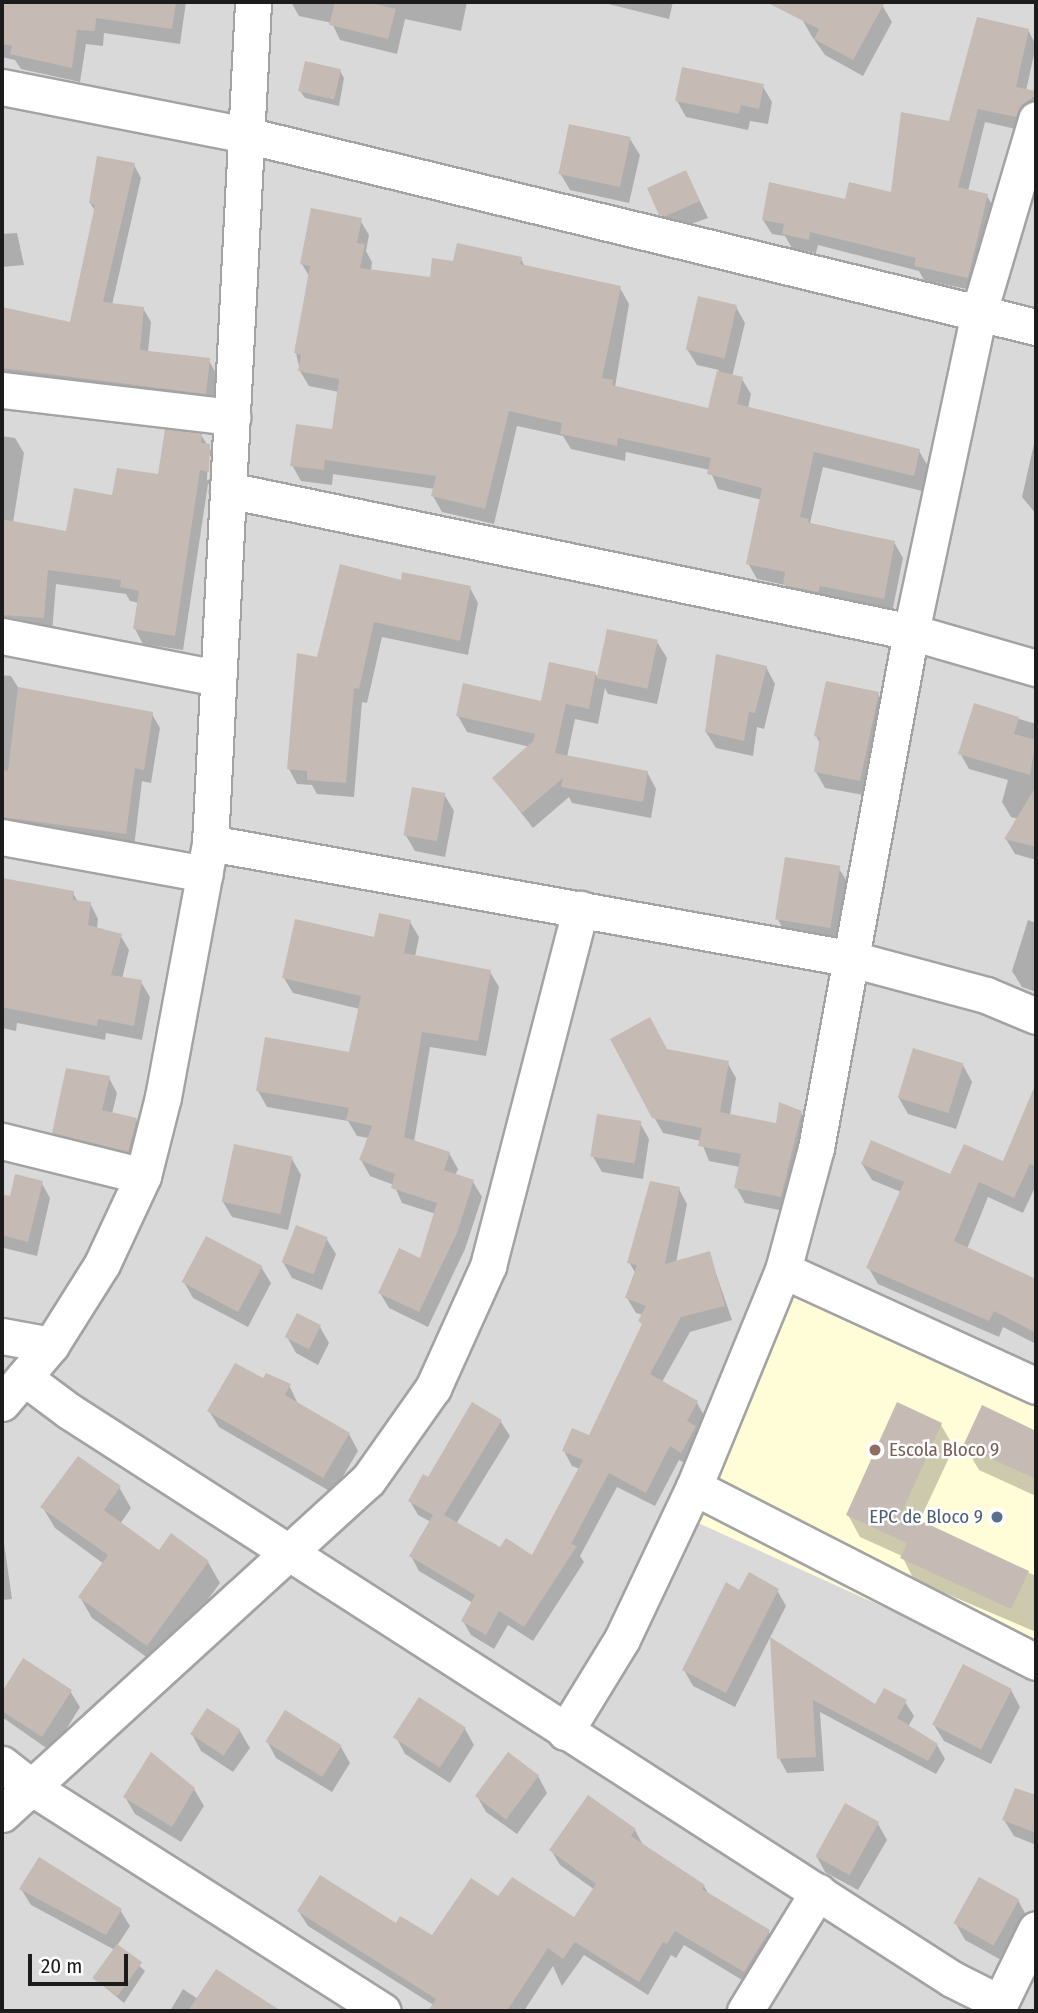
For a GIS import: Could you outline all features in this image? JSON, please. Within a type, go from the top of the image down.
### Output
[{"type":"street","points":[[253,2],[229,490],[207,859],[163,1097],[143,1176],[102,1264],[51,1345],[14,1391],[69,1411],[952,1979],[1008,2007],[1036,1929]]},
{"type":"street","points":[[2,87],[246,135],[1036,327]]},
{"type":"street","points":[[565,1732],[622,1639],[694,1487],[783,1270],[816,1148],[848,958],[911,632],[979,312],[1036,119]]},
{"type":"street","points":[[2,390],[232,417]]},
{"type":"street","points":[[229,490],[911,632],[1036,668]]},
{"type":"street","points":[[2,636],[218,678]]},
{"type":"street","points":[[2,837],[207,859],[580,909],[848,958],[986,995],[1036,1016]]},
{"type":"street","points":[[2,1814],[293,1553],[368,1480],[433,1388],[488,1266],[580,909]]},
{"type":"street","points":[[2,1141],[143,1176]]},
{"type":"street","points":[[783,1270],[1036,1386]]},
{"type":"street","points":[[2,1336],[51,1345]]},
{"type":"street","points":[[694,1487],[1036,1662]]},
{"type":"street","points":[[2,1764],[32,1787],[383,2011]]},
{"type":"street","points":[[745,2011],[818,1892]]},
{"type":"shaded area","points":[[2,2],[1036,2],[1036,2011],[2,2011]]},
{"type":"shaded area","name":"Escola Bloco 9","points":[[789,1270],[1036,1382],[1036,1676],[687,1518]]},
{"type":"building","points":[[2,2],[176,2],[172,29],[96,18],[95,31],[77,30],[72,68],[10,54],[12,46],[2,44]]},
{"type":"building","points":[[335,2],[368,2],[396,9],[388,39],[329,25]]},
{"type":"building","points":[[766,2],[885,2],[853,60],[814,39],[819,29]]},
{"type":"building","points":[[977,17],[1029,29],[1016,87],[1036,91],[1036,95],[1022,105],[1016,117],[978,109],[958,187],[988,194],[968,278],[914,266],[916,258],[810,232],[809,240],[782,234],[784,224],[762,220],[769,182],[845,199],[849,182],[891,192],[901,112],[949,121]]},
{"type":"building","points":[[305,61],[341,69],[334,100],[298,91]]},
{"type":"building","points":[[682,67],[764,84],[759,109],[741,105],[739,114],[675,101]]},
{"type":"building","points":[[569,124],[631,137],[620,187],[558,174]]},
{"type":"building","points":[[97,156],[135,163],[103,302],[144,307],[140,350],[210,358],[206,394],[2,368],[2,307],[70,322],[95,205],[89,203]]},
{"type":"building","points":[[686,170],[700,201],[666,216],[659,215],[647,188]]},
{"type":"building","points":[[311,208],[362,218],[357,243],[365,244],[360,268],[430,277],[432,258],[453,261],[457,243],[522,257],[520,264],[621,286],[602,378],[613,380],[612,385],[708,408],[717,371],[743,377],[737,404],[920,449],[914,476],[814,452],[800,517],[809,519],[808,523],[895,541],[884,599],[820,586],[818,592],[783,585],[785,572],[746,564],[762,488],[707,474],[711,458],[618,438],[617,446],[560,434],[562,423],[509,411],[485,509],[431,496],[436,476],[325,460],[324,470],[290,466],[296,424],[332,429],[339,379],[298,371],[301,355],[294,353],[310,266],[300,264]]},
{"type":"building","points":[[698,296],[737,305],[725,359],[686,350]]},
{"type":"building","points":[[165,429],[202,434],[201,443],[210,444],[209,472],[200,470],[175,636],[133,629],[139,591],[120,587],[121,580],[48,570],[44,618],[2,615],[2,519],[66,531],[74,488],[112,495],[117,468],[158,474]]},
{"type":"building","points":[[340,564],[401,580],[402,572],[471,586],[460,641],[374,622],[359,689],[354,688],[346,783],[307,780],[307,771],[287,769],[297,653],[317,657]]},
{"type":"building","points":[[607,629],[658,640],[647,689],[597,678]]},
{"type":"building","points":[[716,654],[767,666],[755,713],[749,712],[744,741],[705,732]]},
{"type":"building","points":[[549,662],[596,672],[589,709],[566,704],[555,753],[648,771],[643,802],[561,787],[563,778],[522,813],[492,778],[533,741],[535,734],[456,716],[463,683],[541,701]]},
{"type":"building","points":[[826,681],[879,692],[860,781],[814,772],[820,738],[814,736]]},
{"type":"building","points":[[18,687],[153,712],[144,770],[135,768],[126,834],[2,817],[2,769],[8,771]]},
{"type":"building","points":[[974,703],[1019,717],[1014,734],[1036,740],[1030,775],[958,754]]},
{"type":"building","points":[[1036,786],[1036,847],[1004,839]]},
{"type":"building","points":[[412,787],[445,793],[437,841],[403,835]]},
{"type":"building","points":[[785,857],[840,866],[830,928],[775,919]]},
{"type":"building","points":[[2,878],[74,891],[73,900],[91,902],[88,925],[122,934],[111,975],[142,980],[134,1026],[98,1019],[97,1026],[2,1007]]},
{"type":"building","points":[[379,913],[411,920],[404,953],[491,970],[478,1041],[422,1032],[404,1137],[450,1152],[444,1170],[474,1180],[457,1233],[419,1312],[378,1293],[399,1248],[420,1258],[437,1203],[391,1188],[395,1174],[359,1160],[372,1126],[346,1120],[349,1108],[256,1091],[265,1037],[349,1052],[361,996],[282,978],[295,919],[374,937]]},
{"type":"building","points":[[650,1017],[667,1049],[729,1061],[720,1112],[776,1123],[779,1102],[802,1111],[781,1197],[734,1188],[741,1154],[698,1146],[702,1128],[652,1118],[610,1039]]},
{"type":"building","points":[[913,1048],[964,1063],[948,1113],[898,1098]]},
{"type":"building","points":[[66,1068],[110,1076],[102,1110],[137,1118],[128,1152],[52,1133]]},
{"type":"building","points":[[1036,1083],[1036,1167],[1030,1164],[1014,1198],[979,1182],[954,1241],[1036,1279],[1036,1333],[994,1311],[989,1321],[866,1268],[904,1182],[861,1164],[871,1140],[950,1174],[964,1144],[1003,1161]]},
{"type":"building","points":[[597,1114],[641,1121],[635,1164],[590,1156]]},
{"type":"building","points":[[234,1144],[293,1156],[280,1214],[222,1202]]},
{"type":"building","points":[[15,1174],[43,1181],[28,1242],[2,1235],[2,1194],[10,1196]]},
{"type":"building","points":[[650,1181],[680,1187],[665,1264],[710,1251],[725,1306],[681,1317],[650,1374],[698,1401],[687,1421],[696,1426],[681,1453],[670,1446],[646,1493],[609,1473],[571,1544],[577,1546],[524,1627],[499,1611],[486,1635],[461,1621],[475,1595],[409,1556],[433,1515],[408,1501],[423,1474],[428,1477],[472,1402],[502,1420],[444,1515],[500,1547],[506,1538],[532,1555],[583,1460],[562,1451],[572,1428],[589,1435],[642,1324],[638,1321],[646,1306],[625,1298],[637,1265],[627,1263]]},
{"type":"building","points":[[296,1225],[328,1237],[313,1275],[282,1262]]},
{"type":"building","points":[[206,1236],[263,1266],[238,1312],[182,1282]]},
{"type":"building","points":[[297,1313],[321,1325],[309,1349],[285,1337]]},
{"type":"building","points":[[235,1363],[263,1378],[266,1373],[291,1384],[285,1395],[350,1433],[323,1478],[207,1411]]},
{"type":"building","points":[[897,1402],[942,1423],[902,1512],[1029,1571],[1011,1609],[900,1558],[907,1543],[846,1515]]},
{"type":"building","points":[[982,1405],[1036,1431],[1036,1479],[963,1446]]},
{"type":"building","points":[[78,1456],[121,1486],[104,1510],[159,1550],[171,1533],[209,1561],[147,1646],[78,1597],[108,1555],[40,1507]]},
{"type":"building","points":[[749,1572],[779,1589],[726,1693],[682,1670],[726,1582],[739,1590]]},
{"type":"building","points":[[770,1637],[875,1704],[884,1688],[907,1700],[897,1718],[938,1744],[928,1761],[813,1700],[816,1757],[777,1759]]},
{"type":"building","points":[[23,1658],[72,1690],[42,1737],[2,1711],[2,1692]]},
{"type":"building","points":[[963,1664],[1012,1689],[981,1750],[932,1725]]},
{"type":"building","points":[[419,1697],[466,1727],[440,1768],[393,1737]]},
{"type":"building","points":[[207,1708],[241,1730],[224,1756],[190,1734]]},
{"type":"building","points":[[285,1710],[342,1746],[322,1777],[265,1741]]},
{"type":"building","points":[[151,1752],[195,1788],[172,1827],[123,1797]]},
{"type":"building","points":[[508,1752],[539,1775],[506,1819],[475,1796]]},
{"type":"building","points":[[1015,1788],[1036,1795],[1036,1833],[1002,1820]]},
{"type":"building","points":[[588,1795],[636,1829],[631,1836],[705,1885],[702,1889],[770,1930],[744,1972],[675,1931],[667,1944],[663,1942],[639,1982],[575,1942],[563,1959],[548,1948],[507,2011],[428,2011],[436,1999],[297,1911],[320,1875],[396,1923],[400,1916],[432,1935],[471,1878],[498,1896],[512,1877],[574,1917],[596,1884],[549,1850]]},
{"type":"building","points":[[845,1803],[879,1822],[850,1875],[815,1856]]},
{"type":"building","points":[[39,1857],[122,1909],[106,1935],[19,1889]]},
{"type":"building","points":[[979,1877],[1019,1899],[994,1946],[953,1923]]},
{"type":"building","points":[[117,1944],[142,1962],[117,1996],[92,1978]]},
{"type":"building","points":[[216,1969],[281,2011],[188,2011]]},
{"type":"place","name":"Escola Bloco 9","points":[[875,1450]]},
{"type":"place","name":"EPC de Bloco 9","points":[[997,1517]]}]
